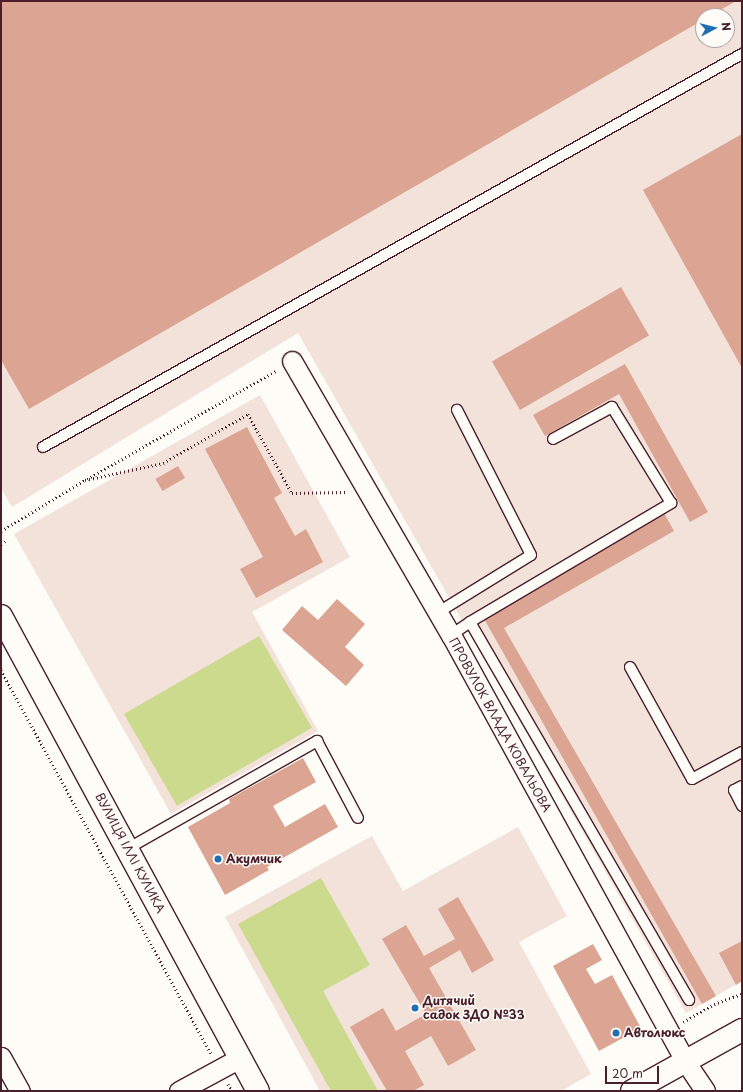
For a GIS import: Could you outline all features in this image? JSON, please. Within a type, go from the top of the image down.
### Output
[{"type":"street","name":"ПРОВУЛОК ВЛАДА КОВАЛЬОВА","points":[[292,361],[451,636],[685,1061],[705,1091]]},
{"type":"street","name":"ВУЛИЦЯ ІЛЛІ КУЛИКА","points":[[1,616],[258,1091]]},
{"type":"street","points":[[632,1091],[742,1030]]},
{"type":"street","points":[[1,1057],[20,1091]]},
{"type":"street","points":[[179,1091],[240,1058]]},
{"type":"lane","points":[[43,447],[742,54]]},
{"type":"lane","points":[[451,636],[470,622],[671,503],[612,407],[553,439]]},
{"type":"lane","points":[[437,613],[531,555],[457,410]]},
{"type":"lane","points":[[470,622],[689,1000]]},
{"type":"lane","points":[[630,667],[692,779],[742,752]]},
{"type":"lane","points":[[127,849],[317,741],[358,818]]},
{"type":"lane","points":[[742,786],[734,790],[742,806]]},
{"type":"path","points":[[1,531],[85,480],[292,361]]},
{"type":"path","points":[[85,480],[163,463],[248,414],[292,493],[367,491]]},
{"type":"path","points":[[1,544],[5,541]]},
{"type":"path","points":[[1,670],[232,1091]]},
{"type":"path","points":[[668,1030],[714,1004],[742,994]]},
{"type":"shaded area","points":[[1,1],[742,1],[742,981],[686,1013],[298,333],[12,507],[1,488]]},
{"type":"shaded area","points":[[260,395],[350,557],[252,612],[318,731],[171,814],[14,534]]},
{"type":"shaded area","name":"Дитячий садок ЗДО №33","points":[[518,827],[567,916],[519,942],[591,1074],[561,1091],[320,1091],[225,917],[372,836],[403,891]]},
{"type":"green space","points":[[259,636],[312,728],[177,806],[124,714]]},
{"type":"green space","points":[[321,878],[370,965],[323,991],[378,1091],[331,1091],[238,924]]},
{"type":"building","points":[[1,1],[736,1],[724,8],[695,8],[695,25],[29,409],[1,360]]},
{"type":"building","points":[[742,134],[742,368],[643,190]]},
{"type":"building","points":[[621,287],[649,335],[520,410],[492,362]]},
{"type":"building","points":[[625,364],[708,512],[690,522],[619,394],[545,436],[533,415]]},
{"type":"building","points":[[247,427],[282,493],[274,498],[295,536],[306,529],[323,562],[256,598],[240,569],[263,557],[205,449]]},
{"type":"building","points":[[178,466],[185,478],[162,491],[155,479]]},
{"type":"building","points":[[663,511],[674,531],[504,628],[716,996],[702,1004],[483,617]]},
{"type":"building","points":[[337,599],[365,624],[345,647],[364,665],[346,686],[282,630],[302,606],[318,620]]},
{"type":"building","points":[[303,758],[316,782],[273,806],[285,827],[325,804],[338,827],[267,867],[269,870],[225,895],[188,827],[230,803],[229,799]]},
{"type":"building","points":[[458,897],[494,960],[472,973],[460,950],[429,968],[476,1050],[448,1066],[431,1036],[405,1051],[424,1085],[413,1091],[387,1091],[350,1027],[383,1008],[396,1031],[426,1014],[382,939],[406,925],[424,956],[455,939],[438,909]]},
{"type":"building","points":[[742,941],[742,981],[736,985],[719,953]]},
{"type":"building","points":[[593,944],[602,960],[586,969],[595,984],[612,975],[641,1028],[599,1051],[553,966]]},
{"type":"place","name":"Акумчик","points":[[218,859]]},
{"type":"place","name":"Дитячий садок ЗДО №33","points":[[415,1008]]},
{"type":"place","name":"Автолюкс","points":[[616,1033]]}]
